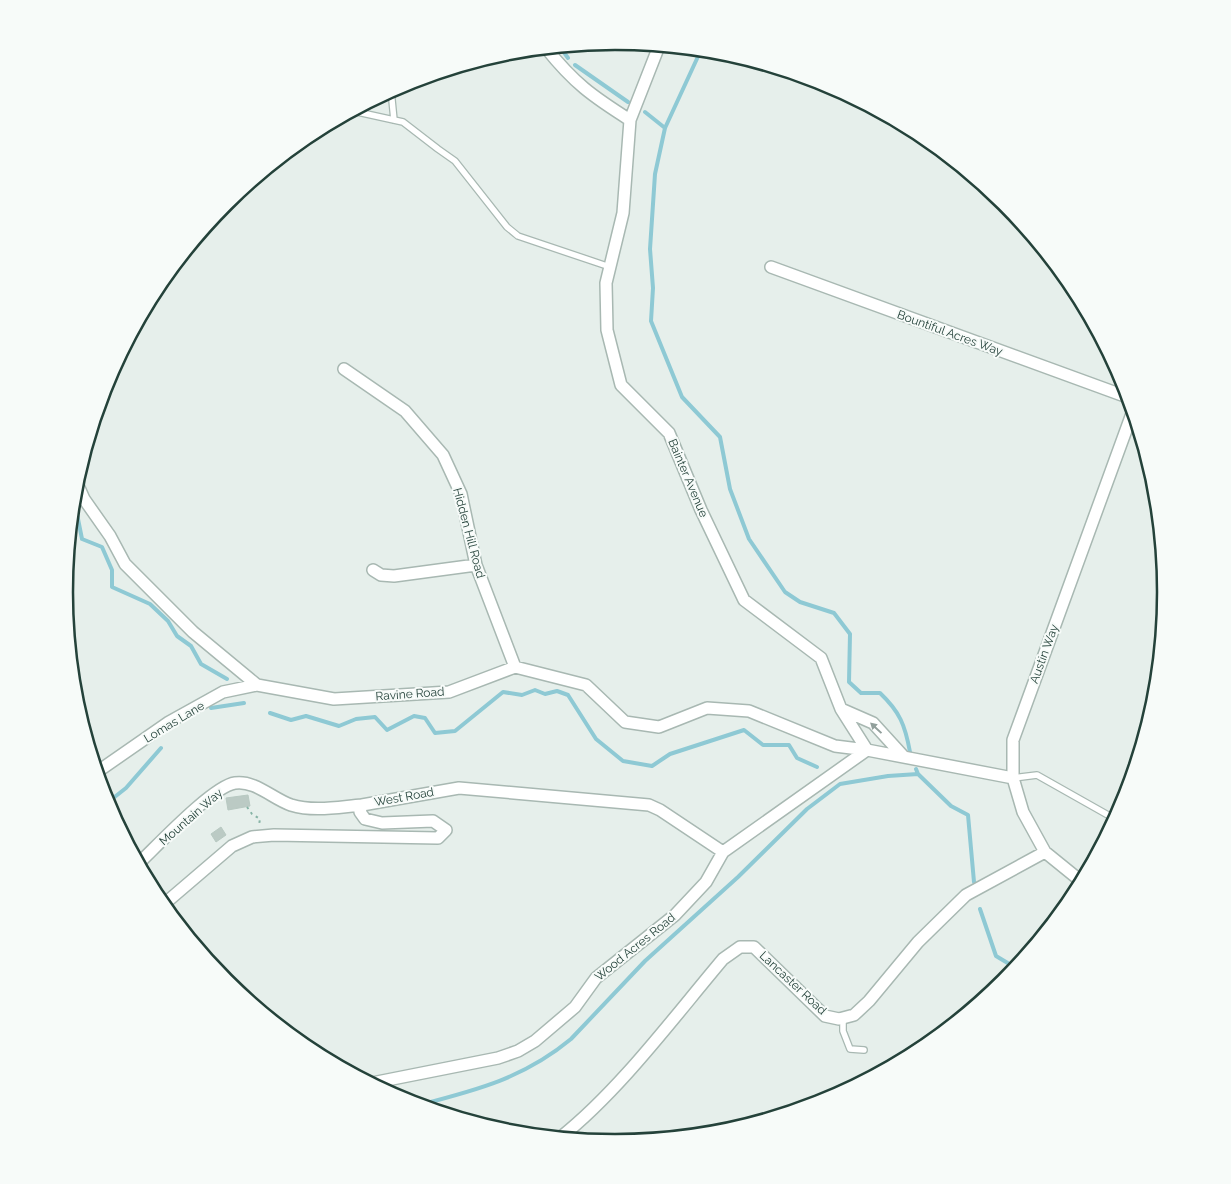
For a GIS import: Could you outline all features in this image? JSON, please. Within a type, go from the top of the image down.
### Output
[{"type":"street","name":"Bainter Avenue","points":[[657,52],[630,120],[623,214],[606,282],[607,330],[621,384],[668,433],[701,510],[744,600],[821,658],[841,709],[867,750]]},
{"type":"street","points":[[551,54],[565,72],[587,93],[630,120]]},
{"type":"street","name":"Bountiful Acres Way","points":[[771,267],[1120,394]]},
{"type":"street","name":"Hidden Hill Road","points":[[344,369],[405,411],[443,455],[461,494],[476,565],[515,667]]},
{"type":"street","name":"Austin Way","points":[[1076,877],[1044,852],[1023,812],[1013,778],[1013,740],[1130,422]]},
{"type":"street","points":[[82,496],[110,536],[125,564],[194,632],[257,686]]},
{"type":"street","points":[[373,570],[394,576],[476,565]]},
{"type":"street","points":[[515,667],[586,685],[625,722],[659,727],[707,708],[749,711],[835,746],[867,750],[1013,778]]},
{"type":"street","name":"Ravine Road","points":[[257,686],[334,699],[449,692],[515,667]]},
{"type":"street","name":"Lomas Lane","points":[[103,768],[169,722],[224,692],[257,686]]},
{"type":"street","points":[[841,709],[873,723],[904,757]]},
{"type":"street","name":"Wood Acres Road","points":[[382,1081],[498,1058],[518,1051],[535,1041],[575,1007],[596,978],[675,915],[706,882],[723,852],[867,750]]},
{"type":"street","name":"Mountain Way","points":[[144,859],[206,800],[222,788],[235,783],[251,785],[289,804],[310,809],[362,804]]},
{"type":"street","name":"West Road","points":[[170,899],[232,846],[252,837],[438,838],[446,830],[433,821],[382,823],[365,819],[360,812],[362,804],[459,788],[648,805],[660,810],[723,852]]},
{"type":"street","name":"Lancaster Road","points":[[568,1132],[635,1063],[723,958],[740,947],[754,947],[825,1016],[843,1018],[854,1015],[869,1001],[918,942],[966,896],[1044,852]]},
{"type":"lane","points":[[392,99],[394,120]]},
{"type":"lane","points":[[363,113],[403,122],[455,161],[507,226],[518,236],[610,267]]},
{"type":"lane","points":[[1013,778],[1037,775],[1109,816]]},
{"type":"lane","points":[[843,1018],[843,1031],[850,1049],[864,1050]]},
{"type":"path","points":[[247,807],[252,814],[260,819],[259,836]]},
{"type":"building","points":[[248,795],[250,806],[228,810],[226,798]]},
{"type":"building","points":[[221,827],[226,835],[216,842],[211,834]]},
{"type":"waterway","points":[[564,53],[568,58]]},
{"type":"waterway","points":[[698,57],[665,128],[655,174],[650,249],[653,288],[651,321],[682,397],[720,437],[730,489],[749,539],[785,592],[800,602],[834,613],[850,634],[849,682],[861,693],[880,693],[887,700],[901,720],[910,752]]},
{"type":"waterway","points":[[575,65],[628,102]]},
{"type":"waterway","points":[[645,112],[665,128]]},
{"type":"waterway","points":[[78,520],[82,539],[102,547],[112,570],[112,587],[150,604],[168,621],[177,636],[191,646],[201,664],[227,679]]},
{"type":"waterway","points":[[270,713],[291,720],[306,716],[339,726],[356,719],[375,717],[387,730],[414,716],[425,718],[435,733],[455,731],[503,692],[522,695],[535,690],[545,694],[557,691],[568,695],[596,739],[623,761],[652,766],[670,754],[744,730],[763,745],[789,745],[797,758],[817,767]]},
{"type":"waterway","points":[[211,708],[244,703]]},
{"type":"waterway","points":[[114,797],[126,788],[161,748]]},
{"type":"waterway","points":[[916,769],[918,774],[951,806],[968,815],[974,882]]},
{"type":"waterway","points":[[432,1102],[480,1088],[518,1073],[536,1064],[571,1039],[645,961],[738,877],[807,809],[840,784],[888,776],[918,774]]},
{"type":"waterway","points":[[980,909],[996,956],[1009,964]]}]
